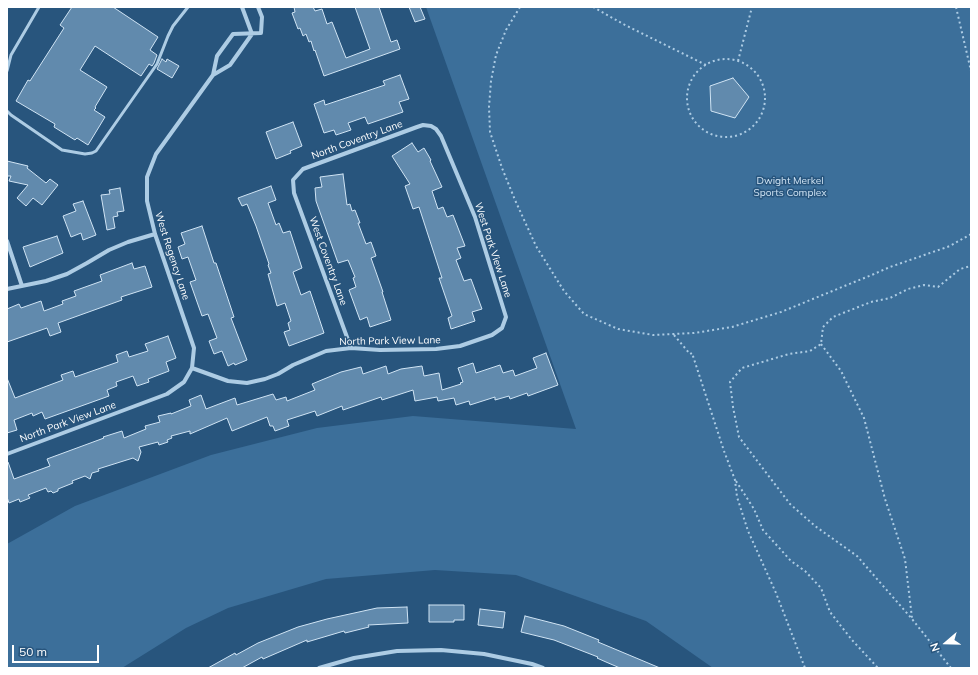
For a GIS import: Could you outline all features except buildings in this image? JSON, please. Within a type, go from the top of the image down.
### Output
[{"type":"street","points":[[242,7],[252,34]]},
{"type":"street","points":[[213,75],[217,56],[232,34],[261,33],[262,17],[258,7]]},
{"type":"street","points":[[213,75],[230,65],[252,34]]},
{"type":"street","name":"West Regency Lane","points":[[192,368],[194,348],[155,234],[146,201],[147,177],[156,154],[213,75]]},
{"type":"street","name":"North Coventry Lane","points":[[293,180],[303,169],[417,127],[423,125],[431,126]]},
{"type":"street","name":"West Park View Lane","points":[[431,126],[436,129],[441,136],[475,216],[506,317]]},
{"type":"street","name":"West Coventry Lane","points":[[293,180],[294,193],[351,348]]},
{"type":"street","points":[[7,290],[46,281],[67,274],[109,250],[128,242],[155,234]]},
{"type":"street","points":[[7,241],[22,286]]},
{"type":"street","name":"North Park View Lane","points":[[7,454],[167,394],[184,382],[192,368],[228,381],[247,383],[278,374],[293,365],[326,351],[351,348],[436,349],[460,346],[492,335],[502,328],[506,317]]},
{"type":"street","points":[[319,668],[354,658],[398,651],[441,650],[484,654],[532,664],[543,668]]},
{"type":"lane","points":[[7,71],[11,55],[39,7]]},
{"type":"lane","points":[[7,111],[62,150],[85,154],[96,151],[157,64],[173,26],[188,7]]},
{"type":"path","points":[[520,7],[506,30],[496,56],[489,107],[490,132],[502,168],[533,239],[564,291],[584,314],[618,329],[653,335],[694,333],[732,327],[781,312],[890,267],[950,246],[971,234]]},
{"type":"path","points":[[593,7],[706,64]]},
{"type":"path","points":[[738,61],[752,7]]},
{"type":"path","points":[[956,7],[971,71]]},
{"type":"path","points":[[727,59],[738,61],[749,66],[758,75],[763,86],[765,99],[763,111],[757,122],[748,130],[737,136],[724,137],[712,135],[701,128],[693,119],[688,108],[687,95],[690,83],[696,73],[706,64],[716,60],[727,59]]},
{"type":"path","points":[[912,619],[905,559],[885,500],[864,418],[841,372],[821,344],[823,327],[834,317],[871,302],[890,298],[908,289],[924,285],[938,288],[960,269],[971,266]]},
{"type":"path","points":[[673,334],[690,354],[692,353],[735,480],[754,508],[763,530],[791,561],[805,571],[821,588],[830,612],[857,646],[878,668]]},
{"type":"path","points":[[821,344],[810,351],[789,354],[742,368],[730,382],[739,437],[790,504],[815,526],[857,556],[912,619],[951,668]]},
{"type":"path","points":[[735,480],[737,497],[748,531],[776,593],[805,668]]},
{"type":"green space","name":"Dwight Merkel Sports Complex","points":[[426,7],[971,7],[971,668],[713,668],[646,621],[516,575],[435,570],[326,579],[228,608],[186,628],[122,668],[7,668],[7,544],[75,506],[211,455],[317,428],[413,416],[576,429]]}]
